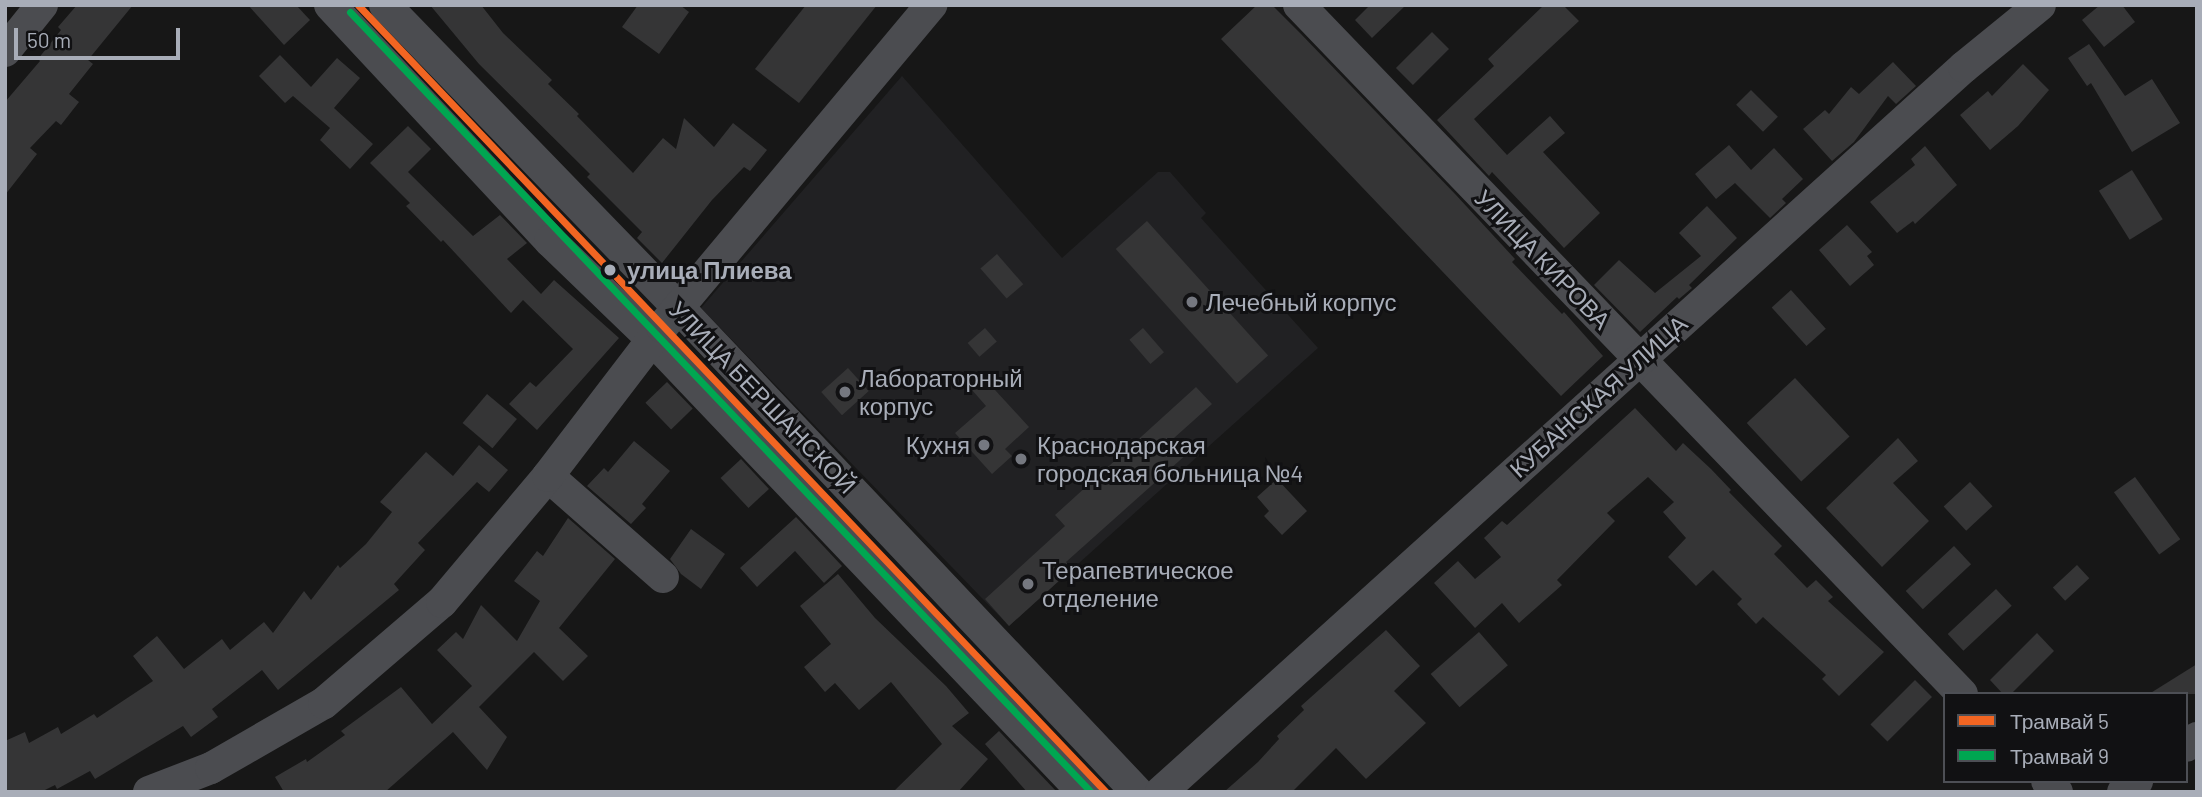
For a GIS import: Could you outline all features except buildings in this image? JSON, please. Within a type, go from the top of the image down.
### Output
[{"type":"street","points":[[5,51],[42,5]]},
{"type":"street","name":"УЛИЦА БЕРШАНСКОЙ","points":[[330,5],[550,241],[653,340],[1083,792]]},
{"type":"street","name":"УЛИЦА БЕРШАНСКОЙ","points":[[385,5],[679,308],[1137,792]]},
{"type":"street","points":[[149,792],[211,768],[324,703],[442,602],[548,476],[679,308],[931,5]]},
{"type":"street","name":"УЛИЦА КИРОВА","points":[[1299,5],[1960,692]]},
{"type":"street","name":"КУБАНСКАЯ УЛИЦА","points":[[1161,792],[1964,67],[2040,5]]},
{"type":"street","points":[[548,476],[663,577]]},
{"type":"shaded area","name":"Краснодарская городская больница №4","points":[[902,76],[1062,258],[1158,172],[1170,172],[1206,213],[1201,218],[1318,348],[1009,626],[701,308]]},
{"type":"tram line","name":"5","points":[[358,5],[1106,792]]},
{"type":"tram line","name":"9","points":[[350,12],[1091,792]]},
{"type":"place","name":"улица Плиева","points":[[610,270]]},
{"type":"place","name":"Лечебный корпус","points":[[1192,302]]},
{"type":"place","name":"Лабораторный корпус","points":[[845,392]]},
{"type":"place","name":"Кухня","points":[[984,445]]},
{"type":"place","name":"Краснодарская городская больница №4","points":[[1021,459]]},
{"type":"place","name":"Терапевтическое отделение","points":[[1028,584]]}]
